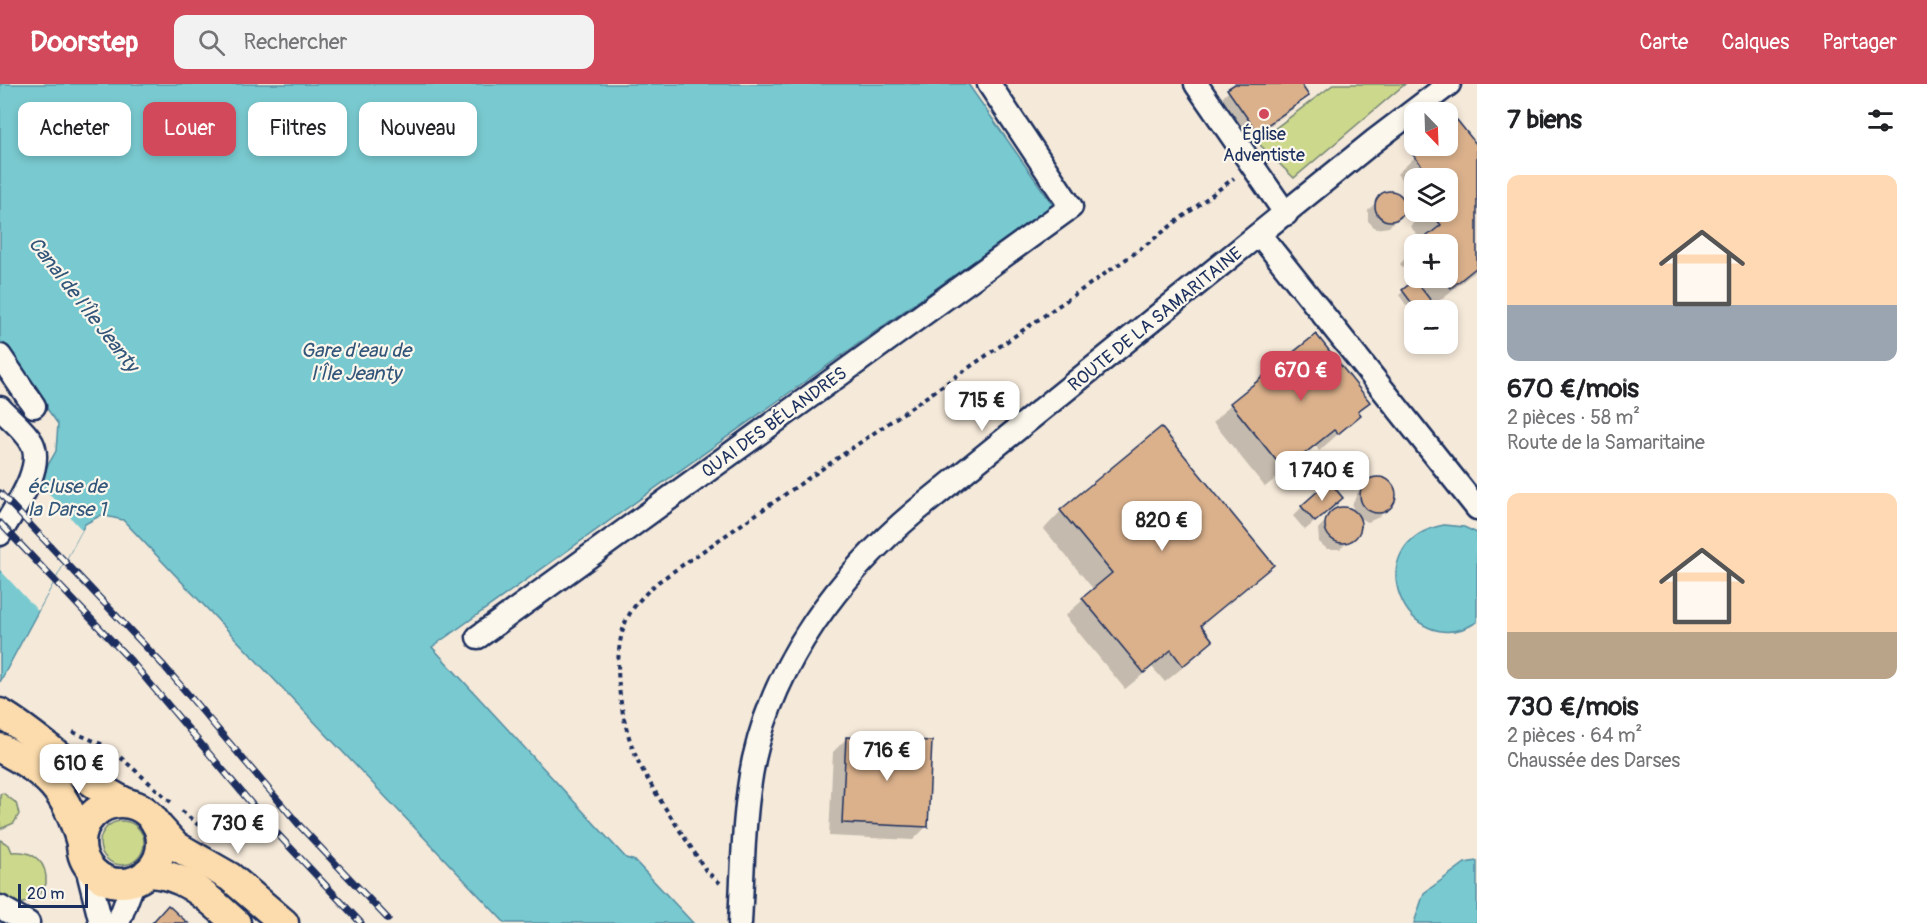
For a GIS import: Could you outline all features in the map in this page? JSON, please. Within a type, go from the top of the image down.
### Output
[{"type":"main road","points":[[3,715],[54,750],[101,789],[145,811],[176,846],[230,877],[284,923]]},
{"type":"main road","points":[[0,748],[40,771],[59,789],[71,812],[84,853],[94,873],[108,881],[122,883],[141,877],[182,881],[204,894],[237,923]]},
{"type":"main road","points":[[84,853],[84,828],[93,814],[108,805],[127,803]]},
{"type":"main road","points":[[141,877],[160,851],[161,839],[156,824]]},
{"type":"street","name":"QUAI DES BÉLANDRES","points":[[478,637],[1071,207],[989,84]]},
{"type":"street","points":[[1196,84],[1286,214]]},
{"type":"street","name":"ROUTE DE LA SAMARITAINE","points":[[741,913],[751,780],[763,728],[805,635],[869,553],[900,524],[1449,84]]},
{"type":"street","points":[[1260,235],[1477,508]]},
{"type":"street","points":[[0,356],[34,406]]},
{"type":"street","points":[[0,408],[29,438],[36,455],[33,474],[0,534]]},
{"type":"street","points":[[84,853],[101,923]]},
{"type":"street","points":[[118,923],[141,877]]},
{"type":"street","points":[[0,907],[28,923]]},
{"type":"path","points":[[741,913],[706,871],[641,769],[630,740],[618,673],[626,622],[638,601],[658,582],[1135,253],[1251,165]]},
{"type":"green space","points":[[1334,84],[1405,84],[1294,178],[1257,142]]},
{"type":"green space","points":[[3,793],[16,803],[19,814],[14,823],[0,829],[0,794]]},
{"type":"green space","points":[[122,821],[131,822],[138,827],[143,834],[143,852],[138,859],[131,864],[122,865],[113,864],[106,859],[101,852],[100,843],[101,834],[106,827],[113,822]]},
{"type":"green space","points":[[0,840],[9,845],[12,852],[33,855],[42,864],[46,884],[35,900],[19,904],[0,894]]},
{"type":"water","name":"Gare d'eau de l'Île Jeanty","points":[[0,84],[968,84],[1053,205],[432,647],[626,858],[635,861],[693,923],[505,923],[123,520],[101,515],[85,524],[0,682],[0,549],[56,451],[58,424],[0,343]]},
{"type":"water","points":[[1444,525],[1464,527],[1477,533],[1477,622],[1452,631],[1429,628],[1412,615],[1400,596],[1396,575],[1401,554],[1417,536]]},
{"type":"water","points":[[1477,861],[1477,923],[1414,923],[1424,893],[1465,863]]},
{"type":"pier","points":[[38,482],[82,530],[38,611],[0,570],[0,549]]},
{"type":"building","name":"Église Adventiste","points":[[1235,84],[1301,84],[1309,96],[1257,132],[1227,89]]},
{"type":"building","points":[[1458,121],[1477,145],[1477,267],[1458,282],[1458,234],[1430,234],[1441,225],[1438,222],[1458,222],[1458,168],[1424,168],[1414,156],[1458,156]]},
{"type":"building","points":[[1390,191],[1401,195],[1404,200],[1404,212],[1401,217],[1390,221],[1379,217],[1375,206],[1379,195]]},
{"type":"building","points":[[1421,288],[1430,300],[1410,300],[1402,290]]},
{"type":"building","points":[[1316,334],[1370,402],[1358,411],[1361,415],[1338,434],[1334,430],[1284,470],[1230,403]]},
{"type":"building","points":[[1161,427],[1274,565],[1201,625],[1213,641],[1183,666],[1171,650],[1144,673],[1082,598],[1112,573],[1060,510]]},
{"type":"building","points":[[1378,477],[1390,483],[1396,495],[1390,507],[1378,513],[1366,507],[1360,495],[1366,483]]},
{"type":"building","points":[[1329,481],[1343,498],[1315,522],[1301,506]]},
{"type":"building","points":[[1343,507],[1355,513],[1361,525],[1355,537],[1343,543],[1331,537],[1325,525],[1331,513]]},
{"type":"building","points":[[846,737],[932,741],[928,827],[842,823]]},
{"type":"building","points":[[168,905],[181,917],[188,923],[152,923]]},
{"type":"railway","points":[[0,493],[164,666],[300,826],[388,919]]},
{"type":"railway","points":[[0,523],[131,661],[271,827],[361,923]]},
{"type":"place","name":"Église Adventiste","points":[[1264,114]]},
{"type":"water label","name":"Canal de l'Île Jeanty","points":[[84,304]]},
{"type":"water label","name":"écluse de la Darse 1","points":[[67,498]]}]
